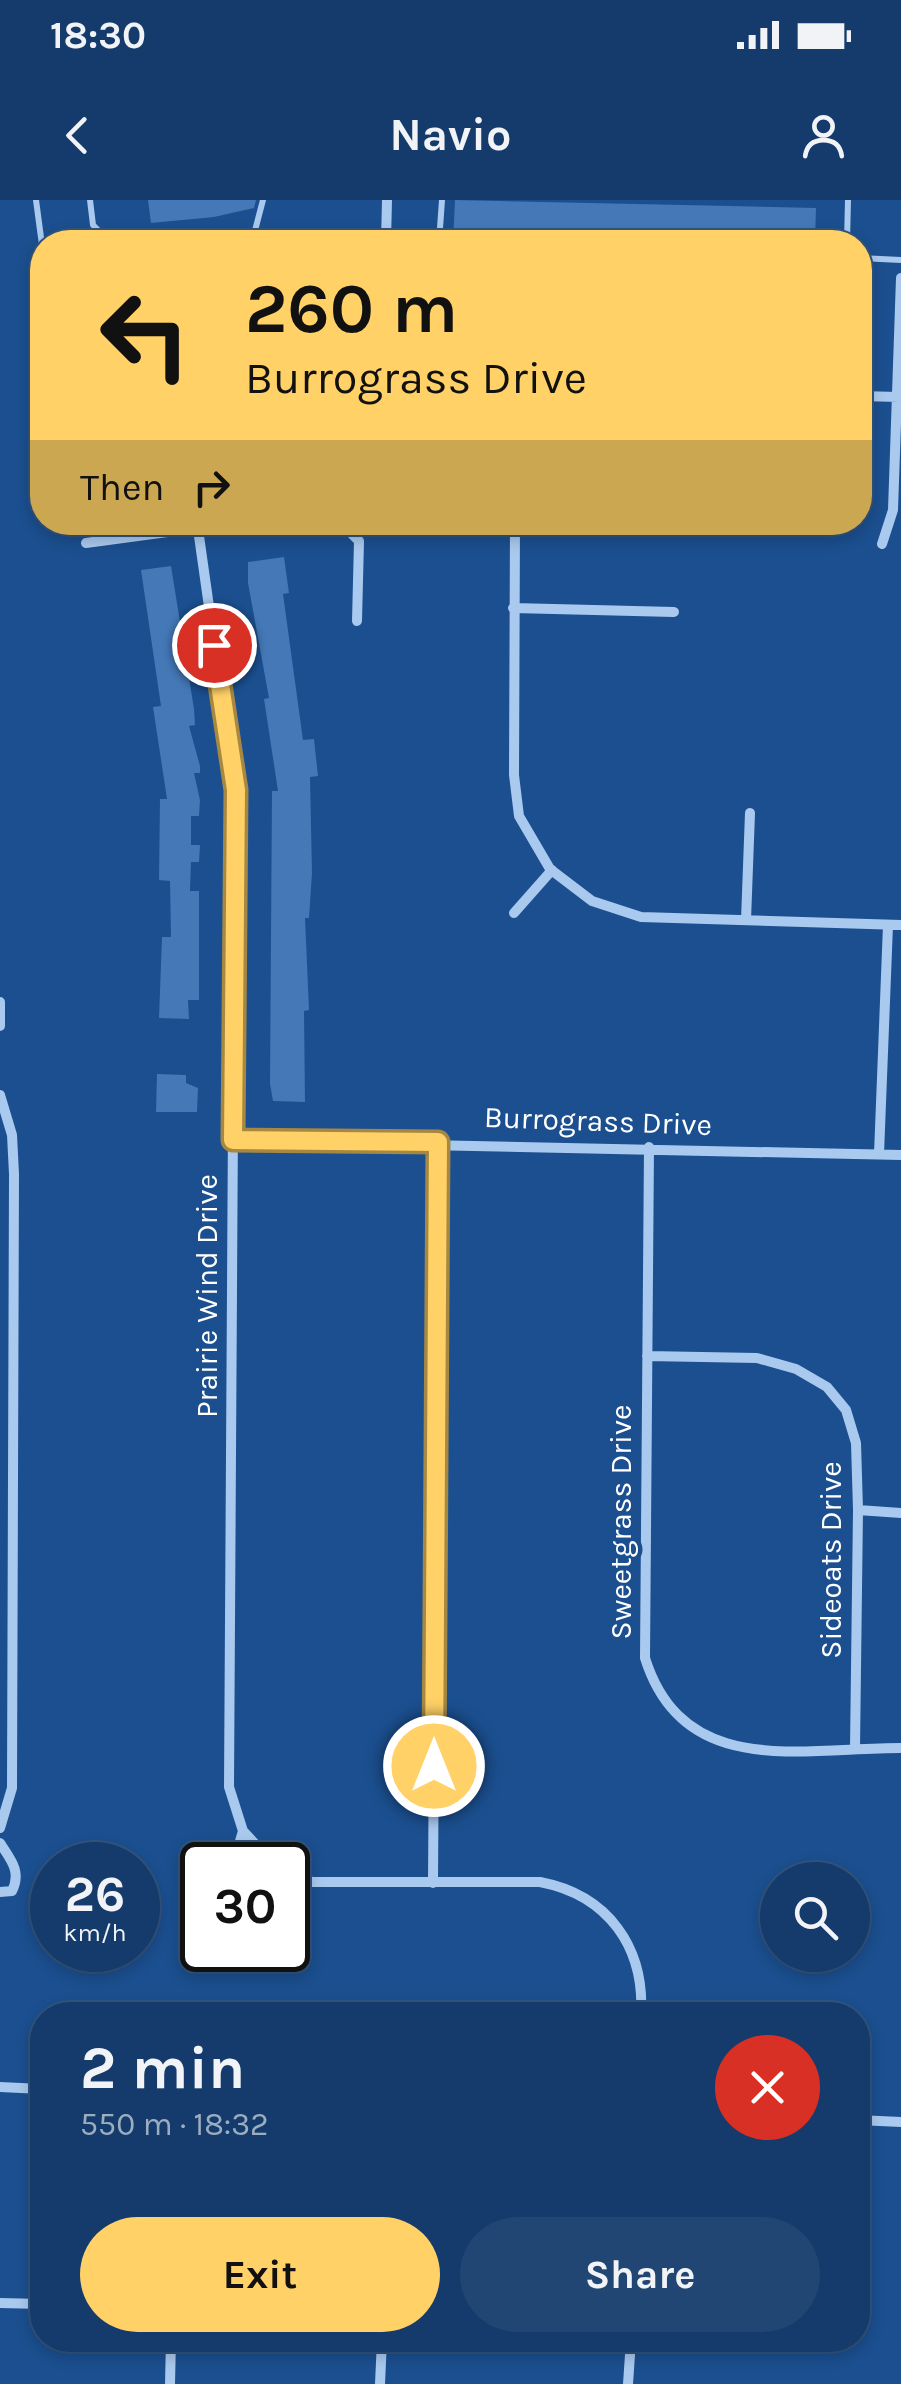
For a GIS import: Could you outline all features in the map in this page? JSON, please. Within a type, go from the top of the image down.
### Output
[{"type":"street","points":[[386,230],[387,200]]},
{"type":"street","points":[[882,544],[892,510],[901,278]]},
{"type":"street","points":[[872,396],[899,397]]},
{"type":"street","points":[[86,543],[135,535]]},
{"type":"street","name":"Prairie Wind Drive","points":[[198,535],[236,790],[229,1787],[243,1830],[254,1842]]},
{"type":"street","points":[[356,535],[357,620]]},
{"type":"street","points":[[514,535],[514,775],[519,816],[552,870],[592,901],[641,917],[901,925]]},
{"type":"street","points":[[512,608],[674,612]]},
{"type":"street","points":[[746,920],[750,813]]},
{"type":"street","points":[[514,912],[552,870]]},
{"type":"street","points":[[880,1154],[888,925]]},
{"type":"street","points":[[0,1002],[0,1026]]},
{"type":"street","points":[[0,1095],[12,1134],[14,1174],[12,1788],[0,1828]]},
{"type":"street","name":"Burrograss Drive","points":[[233,1140],[901,1155]]},
{"type":"street","points":[[433,1883],[438,1142]]},
{"type":"street","name":"Sweetgrass Drive","points":[[648,1147],[645,1658],[653,1683],[679,1719],[717,1742],[746,1750],[901,1748]]},
{"type":"street","name":"Sideoats Drive","points":[[647,1356],[757,1358],[796,1369],[827,1387],[846,1410],[856,1443],[858,1510],[855,1748]]},
{"type":"street","points":[[858,1510],[901,1513]]},
{"type":"street","points":[[240,1842],[243,1830]]},
{"type":"street","points":[[0,1842],[15,1863],[17,1882],[12,1891],[0,1892]]},
{"type":"street","points":[[310,1881],[540,1882],[588,1898],[613,1920],[630,1944],[638,1968],[640,2002]]},
{"type":"street","points":[[0,2087],[30,2088]]},
{"type":"street","points":[[870,2121],[901,2122]]},
{"type":"street","points":[[0,2303],[30,2304]]},
{"type":"street","points":[[170,2384],[171,2352]]},
{"type":"street","points":[[380,2384],[381,2352]]},
{"type":"street","points":[[628,2384],[630,2352]]},
{"type":"lane","points":[[36,200],[40,230]]},
{"type":"lane","points":[[90,200],[93,225],[98,230]]},
{"type":"lane","points":[[255,230],[263,200]]},
{"type":"lane","points":[[441,230],[442,200]]},
{"type":"lane","points":[[847,230],[848,200]]},
{"type":"lane","points":[[872,259],[901,260]]},
{"type":"building","points":[[148,200],[256,200],[254,208],[214,217],[151,223]]},
{"type":"building","points":[[455,200],[816,208],[815,230],[454,230]]},
{"type":"building","points":[[284,557],[289,593],[283,594],[303,740],[314,739],[318,776],[310,777],[312,873],[309,918],[305,918],[309,1010],[304,1011],[305,1102],[273,1101],[270,1084],[272,791],[278,791],[264,699],[269,698],[248,583],[248,562]]},
{"type":"building","points":[[171,566],[194,709],[195,725],[189,726],[200,766],[200,773],[194,773],[199,816],[191,816],[191,845],[200,845],[199,862],[191,862],[190,891],[199,891],[199,1000],[188,1000],[189,1019],[159,1018],[162,937],[171,937],[170,881],[159,880],[160,799],[167,799],[153,707],[161,706],[141,570]]},
{"type":"building","points":[[157,1074],[186,1075],[186,1083],[198,1088],[197,1112],[156,1112]]},
{"type":"route","points":[[214,645],[236,790],[233,1140],[438,1142],[434,1766]]}]
